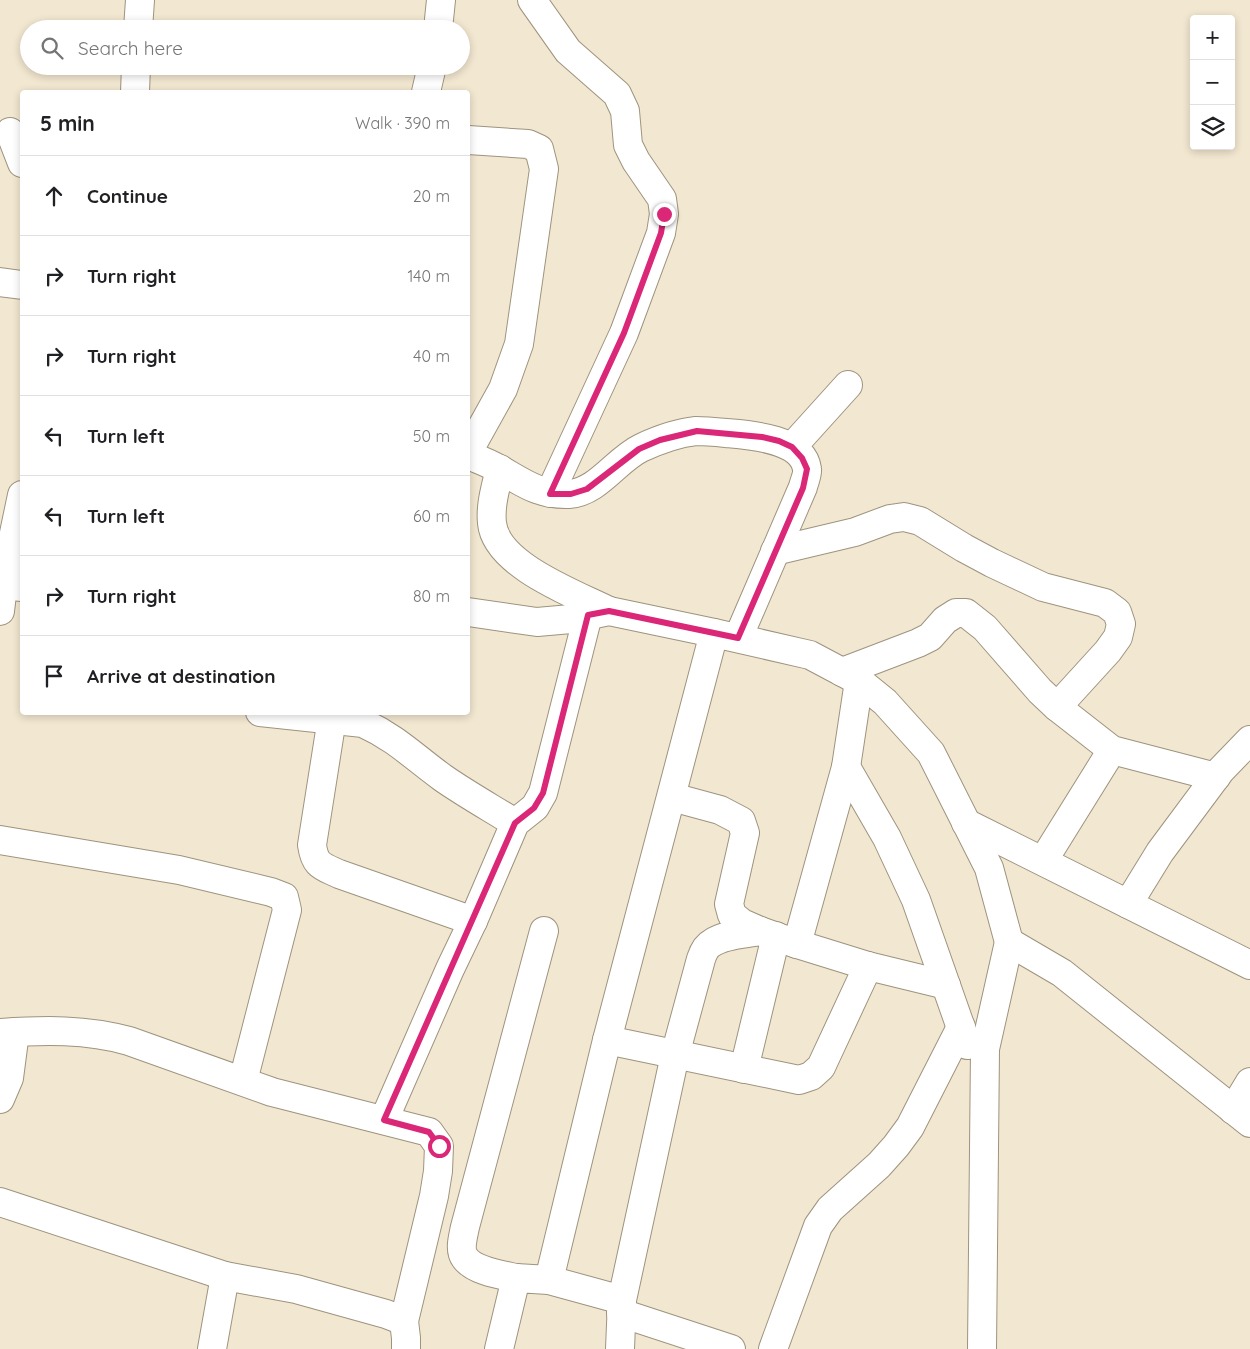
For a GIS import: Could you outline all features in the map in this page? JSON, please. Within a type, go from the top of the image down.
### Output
[{"type":"street","points":[[139,20],[140,0]]},
{"type":"street","points":[[439,20],[441,0]]},
{"type":"street","points":[[532,0],[568,51],[617,94],[625,111],[628,145],[636,161],[662,199],[664,214],[661,233],[624,333],[550,494]]},
{"type":"street","points":[[135,90],[136,75]]},
{"type":"street","points":[[426,90],[430,75]]},
{"type":"street","points":[[11,132],[20,157]]},
{"type":"street","points":[[470,140],[528,144],[539,149],[544,169],[519,344],[503,388],[470,450]]},
{"type":"street","points":[[0,282],[20,285]]},
{"type":"street","points":[[792,447],[848,385]]},
{"type":"street","points":[[470,455],[500,469],[535,490],[550,494],[571,494],[587,489],[639,449],[660,440],[697,431],[742,434],[779,441],[792,447],[802,458],[807,469],[803,488],[776,551],[726,635],[672,797],[607,1040],[549,1280]]},
{"type":"street","points":[[500,469],[493,500],[492,524],[498,541],[511,557],[531,572],[598,613],[726,635],[810,655],[850,676],[885,702],[931,753],[989,868],[1008,942],[985,1048],[982,1349]]},
{"type":"street","points":[[6,592],[20,507]]},
{"type":"street","points":[[776,551],[855,532],[890,519],[904,517],[920,521],[964,548],[1036,583],[1105,603],[1117,612],[1121,624],[1118,638],[1057,707]]},
{"type":"street","points":[[470,612],[537,622],[571,619],[598,613]]},
{"type":"street","points":[[384,1120],[450,969],[473,922],[515,823],[534,808],[543,793],[598,613]]},
{"type":"street","points":[[850,676],[930,637],[945,620],[956,613],[966,614],[985,628],[1057,707],[1112,750],[1216,777]]},
{"type":"street","points":[[744,1070],[777,937],[846,768],[850,676]]},
{"type":"street","points":[[314,715],[332,716],[363,723],[392,738],[443,778],[515,823]]},
{"type":"street","points":[[332,716],[312,845],[314,858],[320,866],[339,874],[473,922]]},
{"type":"street","points":[[1128,904],[1160,852],[1221,770],[1250,740]]},
{"type":"street","points":[[1043,861],[1112,750]]},
{"type":"street","points":[[846,768],[887,838],[916,900],[961,1028],[985,1105]]},
{"type":"street","points":[[672,797],[720,810],[741,821],[745,833],[728,904],[732,915],[742,923],[777,937],[868,966],[946,985]]},
{"type":"street","points":[[966,823],[1128,904],[1248,960]]},
{"type":"street","points":[[0,840],[179,870],[284,897],[287,910],[243,1081]]},
{"type":"street","points":[[544,931],[465,1227],[462,1246],[464,1258],[473,1265],[496,1274],[516,1278],[549,1280],[731,1349]]},
{"type":"street","points":[[620,1349],[622,1307],[675,1055],[700,959],[712,942],[726,938],[777,937]]},
{"type":"street","points":[[1008,942],[1062,973],[1241,1117],[1250,1082]]},
{"type":"street","points":[[607,1040],[798,1080],[811,1076],[821,1067],[868,966]]},
{"type":"street","points":[[773,1349],[818,1226],[830,1209],[880,1165],[910,1127],[961,1028]]},
{"type":"street","points":[[0,1099],[9,1078],[7,1033],[63,1030],[105,1034],[272,1092],[429,1132],[439,1146],[438,1171],[434,1196],[404,1321],[406,1349]]},
{"type":"street","points":[[0,1202],[225,1276],[312,1293],[404,1321]]},
{"type":"street","points":[[212,1349],[225,1276]]},
{"type":"street","points":[[499,1349],[516,1278]]},
{"type":"route","points":[[439,1146],[429,1132],[384,1120],[450,969],[492,879],[515,823],[534,808],[543,793],[588,615],[609,611],[738,638],[803,488],[807,469],[802,458],[792,447],[779,441],[762,437],[697,431],[676,435],[639,449],[587,489],[571,494],[550,494],[624,333],[661,233],[664,214]]}]
